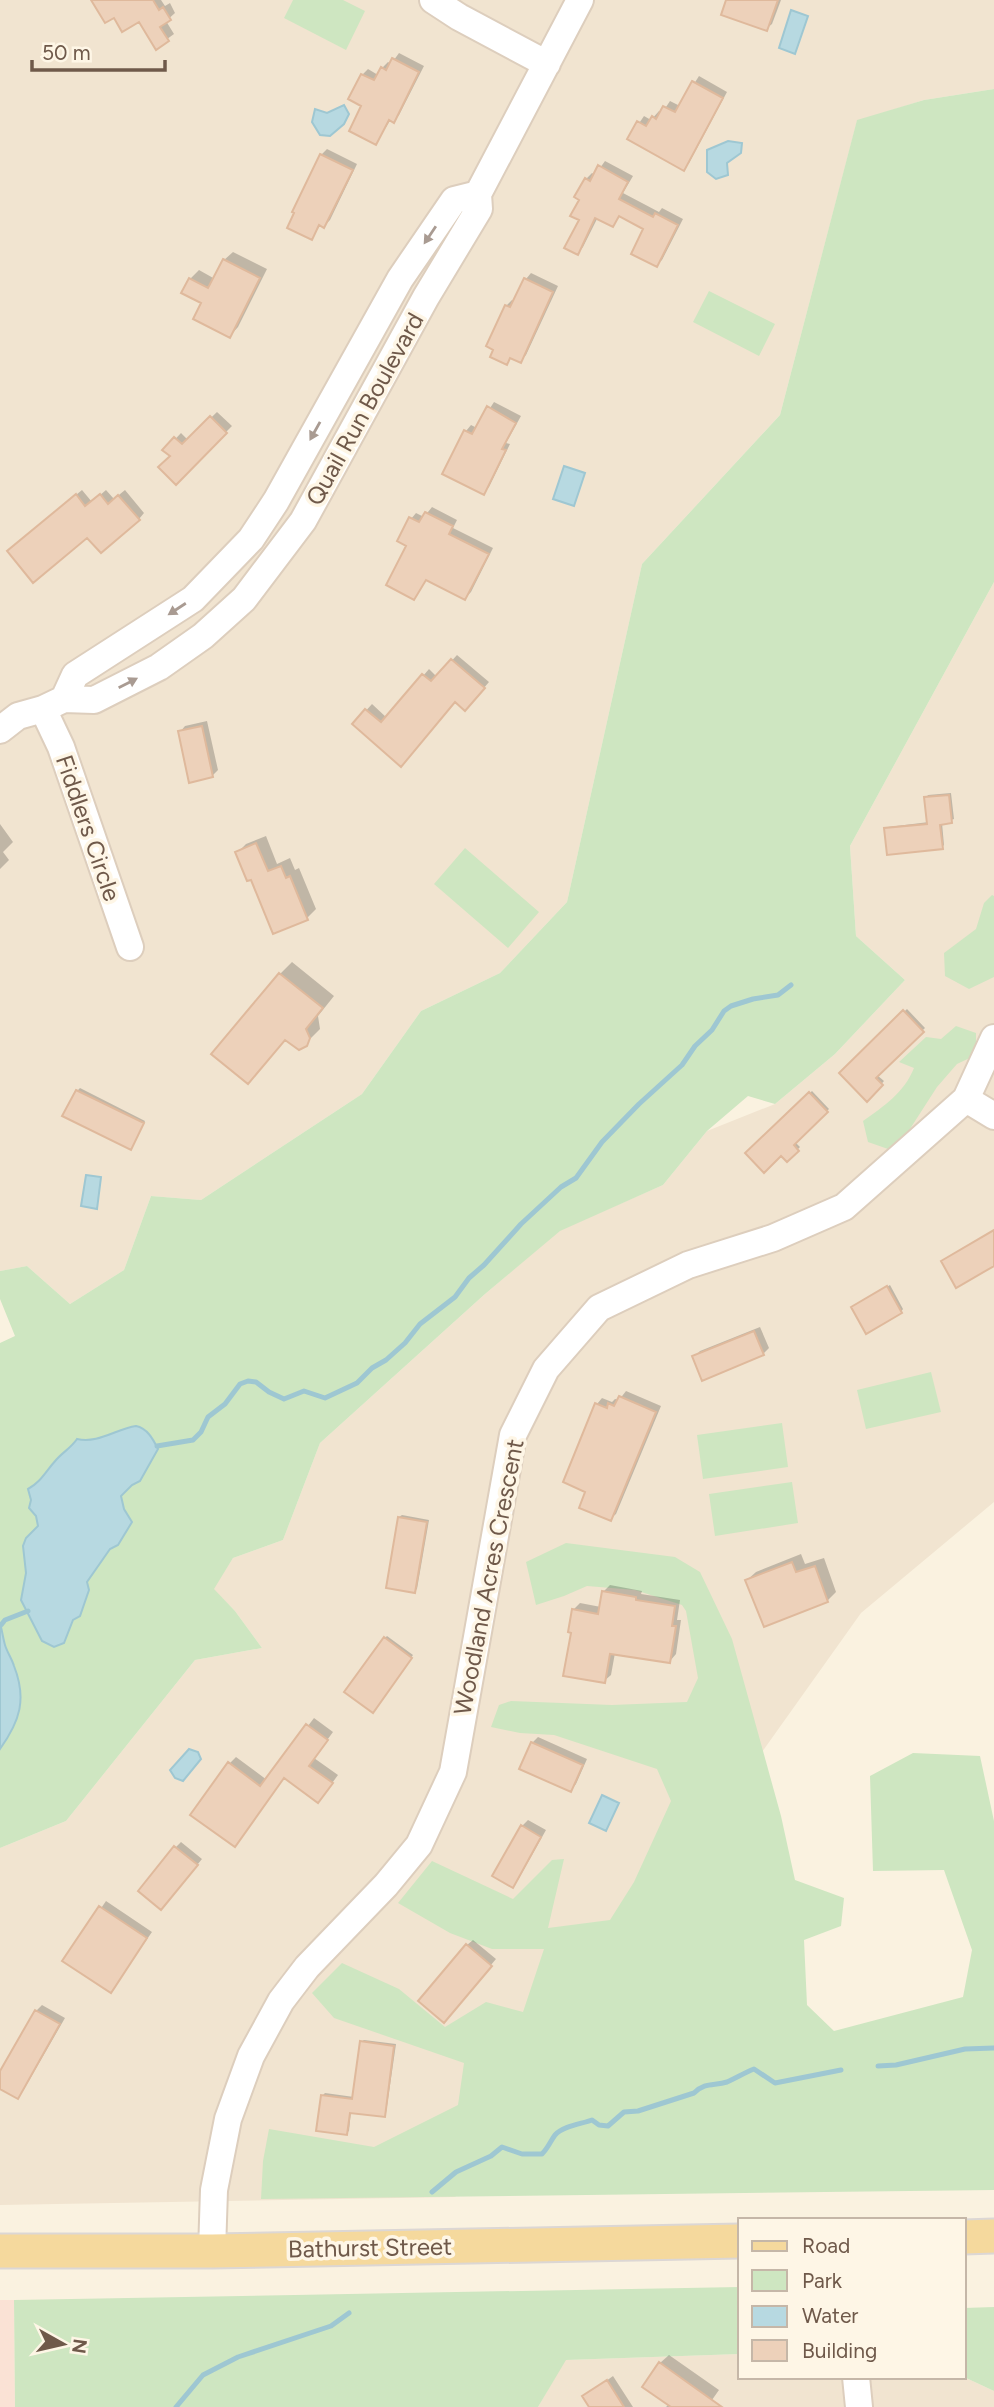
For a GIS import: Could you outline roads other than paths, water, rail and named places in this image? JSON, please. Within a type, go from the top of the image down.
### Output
[{"type":"main road","points":[[966,2237],[994,2236]]},
{"type":"main road","name":"Bathurst Street","points":[[0,2251],[212,2251],[738,2241]]},
{"type":"street","points":[[433,0],[458,17],[547,64]]},
{"type":"street","name":"Quail Run Boulevard","points":[[25,712],[94,700],[159,667],[203,636],[244,599],[303,521],[426,297],[479,209],[478,194],[580,0]]},
{"type":"street","name":"Quail Run Boulevard","points":[[25,712],[75,675],[193,599],[251,539],[276,501],[400,279],[454,200],[478,194]]},
{"type":"street","name":"Quail Run Boulevard","points":[[400,279],[426,297]]},
{"type":"street","name":"Quail Run Boulevard","points":[[276,501],[303,521]]},
{"type":"street","name":"Fiddlers Circle","points":[[25,712],[61,747],[130,947]]},
{"type":"street","name":"Woodland Acres Crescent","points":[[212,2251],[214,2190],[228,2119],[251,2056],[281,2001],[307,1967],[386,1885],[419,1845],[453,1772],[513,1435],[546,1369],[599,1308],[688,1265],[773,1238],[844,1207],[966,1099],[994,1038]]},
{"type":"street","points":[[966,1099],[994,1116]]},
{"type":"street","points":[[856,2379],[859,2407]]},
{"type":"water","points":[[791,10],[808,16],[795,54],[779,48]]},
{"type":"water","points":[[344,105],[349,114],[344,124],[330,136],[320,135],[312,122],[315,109],[327,113]]},
{"type":"water","points":[[728,141],[742,143],[741,153],[727,163],[728,175],[716,179],[707,172],[707,150]]},
{"type":"water","points":[[564,466],[585,473],[574,506],[553,499]]},
{"type":"water","points":[[86,1175],[101,1177],[97,1209],[81,1206]]},
{"type":"water","points":[[136,1426],[152,1438],[158,1449],[140,1481],[121,1496],[124,1509],[132,1522],[118,1545],[110,1549],[87,1582],[89,1590],[80,1616],[73,1620],[64,1643],[54,1647],[42,1641],[21,1600],[26,1573],[23,1546],[26,1538],[38,1526],[36,1516],[29,1508],[31,1500],[28,1489],[40,1480],[77,1439],[92,1440]]},
{"type":"water","points":[[0,1623],[18,1678],[21,1699],[17,1719],[0,1749]]},
{"type":"water","points":[[189,1749],[198,1752],[201,1759],[183,1781],[175,1778],[170,1770]]},
{"type":"water","points":[[602,1795],[619,1803],[606,1831],[589,1823]]},
{"type":"waterway","points":[[157,1446],[193,1440],[201,1432],[208,1417],[225,1404],[240,1384],[248,1381],[256,1382],[284,1399],[304,1391],[325,1398],[357,1383],[405,1343],[420,1324],[455,1297],[469,1278],[521,1224],[561,1187],[576,1178],[602,1142],[682,1065],[695,1046],[712,1030],[724,1011],[753,999],[778,995],[791,985]]},
{"type":"waterway","points":[[1,1625],[5,1620],[28,1611]]},
{"type":"waterway","points":[[878,2066],[896,2065],[965,2049],[994,2048]]},
{"type":"waterway","points":[[432,2192],[456,2172],[491,2156],[502,2147],[522,2154],[542,2154],[555,2135],[567,2127],[592,2120],[599,2125],[608,2126],[624,2112],[638,2111],[694,2093],[702,2087],[727,2082],[754,2069],[775,2083],[841,2070]]},
{"type":"waterway","points":[[176,2407],[203,2375],[238,2357],[331,2326],[349,2313]]}]
